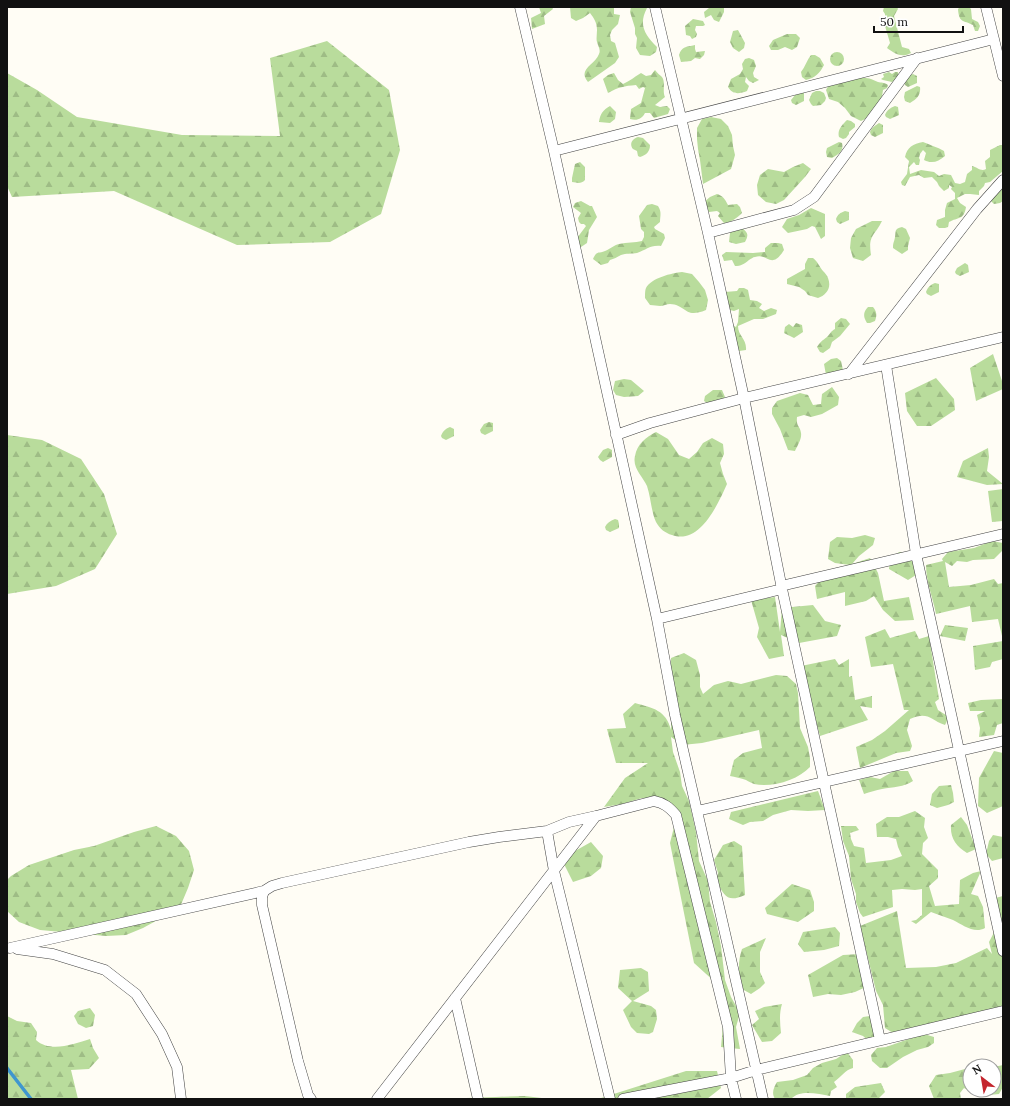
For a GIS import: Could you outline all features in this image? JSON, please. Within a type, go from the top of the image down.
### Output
[{"type":"street","points":[[520,7],[554,151],[657,619],[675,715],[763,1099]]},
{"type":"street","points":[[656,7],[744,398],[781,588],[880,1040]]},
{"type":"street","points":[[986,7],[1003,76]]},
{"type":"street","points":[[554,151],[994,39]]},
{"type":"street","points":[[708,233],[794,210],[814,197],[917,58]]},
{"type":"street","points":[[849,374],[977,209],[1003,180]]},
{"type":"street","points":[[616,435],[650,423],[744,398],[1003,337]]},
{"type":"street","points":[[886,365],[916,554],[1003,951]]},
{"type":"street","points":[[657,619],[916,554],[1003,534]]},
{"type":"street","points":[[697,811],[1003,741]]},
{"type":"street","points":[[9,948],[264,891],[272,886],[282,883],[469,842],[547,831],[569,822],[654,801],[662,802],[676,815],[728,1027],[731,1078],[736,1099]]},
{"type":"street","points":[[377,1099],[596,816]]},
{"type":"street","points":[[547,831],[554,871],[610,1099]]},
{"type":"street","points":[[264,891],[262,905],[298,1061],[308,1095],[311,1099]]},
{"type":"street","points":[[9,948],[53,954],[105,970],[136,994],[162,1034],[177,1067],[181,1099]]},
{"type":"street","points":[[455,998],[478,1099]]},
{"type":"street","points":[[623,1099],[731,1078],[756,1070],[1003,1011]]},
{"type":"green space","points":[[539,7],[552,7],[553,9],[544,16],[545,24],[532,29],[531,18],[541,13]]},
{"type":"green space","points":[[570,7],[614,7],[614,14],[620,15],[618,24],[612,30],[610,35],[611,41],[615,43],[619,57],[615,63],[588,82],[585,78],[586,70],[597,58],[600,52],[597,41],[596,25],[590,13],[576,21],[571,18]]},
{"type":"green space","points":[[631,7],[647,8],[643,20],[644,29],[646,34],[657,47],[656,52],[650,56],[640,55],[636,48],[637,38],[630,12]]},
{"type":"green space","points":[[708,7],[724,7],[724,12],[719,22],[714,20],[711,15],[705,18],[704,12],[709,8]]},
{"type":"green space","points":[[884,7],[897,7],[898,9],[894,16],[902,47],[909,49],[911,53],[899,55],[887,48],[890,43],[885,26],[885,14],[883,11]]},
{"type":"green space","points":[[960,7],[969,7],[971,9],[972,19],[978,22],[980,26],[978,31],[975,31],[973,25],[959,17],[958,9]]},
{"type":"green space","points":[[693,19],[703,21],[705,25],[696,26],[695,30],[697,34],[696,37],[692,39],[690,36],[686,35],[685,26]]},
{"type":"green space","points":[[738,30],[745,43],[744,48],[739,52],[733,48],[730,42],[733,31]]},
{"type":"green space","points":[[787,34],[796,34],[800,38],[797,47],[792,50],[785,47],[778,50],[771,50],[769,46],[773,40]]},
{"type":"green space","points":[[327,41],[389,90],[400,150],[381,214],[330,242],[237,245],[114,191],[12,197],[7,186],[7,73],[37,90],[77,117],[182,135],[280,136],[270,58]]},
{"type":"green space","points":[[695,45],[696,52],[705,51],[704,55],[700,59],[695,58],[691,61],[681,62],[679,55],[682,50],[685,47]]},
{"type":"green space","points":[[834,52],[840,52],[844,56],[844,62],[840,66],[834,66],[830,62],[830,56]]},
{"type":"green space","points":[[811,55],[815,55],[820,58],[824,65],[817,75],[806,80],[802,77],[801,72]]},
{"type":"green space","points":[[749,58],[754,60],[756,66],[753,73],[754,77],[759,80],[753,83],[746,77],[745,82],[749,86],[747,91],[734,93],[728,87],[731,79],[740,74],[743,69],[742,64],[745,59]]},
{"type":"green space","points":[[655,70],[663,79],[665,97],[655,105],[660,107],[667,106],[670,109],[668,114],[654,118],[650,113],[645,113],[639,119],[630,119],[631,109],[641,103],[645,88],[643,87],[639,89],[636,85],[628,86],[608,93],[603,79],[614,73],[618,80],[623,84],[641,73],[646,76],[651,75]]},
{"type":"green space","points":[[889,72],[892,74],[898,72],[899,77],[892,82],[881,79],[884,77],[883,74]]},
{"type":"green space","points":[[913,74],[917,76],[917,83],[908,87],[904,82],[908,76]]},
{"type":"green space","points":[[869,78],[888,85],[887,88],[883,90],[878,110],[861,121],[851,116],[838,102],[829,99],[826,90],[831,81]]},
{"type":"green space","points":[[917,86],[920,87],[920,92],[915,100],[910,103],[905,101],[905,92]]},
{"type":"green space","points":[[816,91],[824,93],[826,98],[821,105],[813,106],[809,100],[812,93]]},
{"type":"green space","points":[[800,92],[804,93],[804,101],[796,105],[792,103],[791,100]]},
{"type":"green space","points":[[610,106],[616,112],[615,119],[610,123],[599,122],[602,112]]},
{"type":"green space","points":[[895,106],[898,107],[899,115],[890,119],[886,117],[885,115],[888,110]]},
{"type":"green space","points":[[711,117],[721,119],[728,126],[732,135],[735,155],[731,169],[703,184],[698,149],[697,128],[702,119]]},
{"type":"green space","points":[[847,120],[855,124],[855,127],[849,132],[846,138],[843,139],[839,137],[839,130]]},
{"type":"green space","points":[[879,123],[883,125],[883,133],[875,137],[871,135],[870,132]]},
{"type":"green space","points":[[638,137],[643,138],[650,145],[647,153],[640,157],[631,145],[633,140]]},
{"type":"green space","points":[[839,142],[842,143],[840,152],[832,158],[827,157],[827,148]]},
{"type":"green space","points":[[923,142],[944,151],[945,156],[935,162],[930,162],[924,160],[926,153],[923,150],[920,154],[919,165],[916,165],[914,162],[909,167],[910,174],[921,170],[934,172],[939,176],[944,174],[951,175],[955,183],[960,184],[965,182],[967,174],[972,170],[972,166],[981,170],[986,169],[985,161],[990,157],[990,150],[1003,145],[1003,171],[990,182],[985,183],[979,191],[979,195],[965,194],[957,198],[960,203],[966,207],[964,214],[960,218],[949,222],[948,227],[945,228],[939,228],[936,225],[937,220],[945,217],[947,203],[955,199],[955,193],[951,189],[952,187],[949,185],[949,188],[944,191],[932,177],[924,178],[919,175],[910,177],[905,186],[902,185],[901,182],[907,174],[909,161],[905,157],[907,151],[913,145]]},
{"type":"green space","points":[[580,162],[585,167],[585,180],[581,183],[572,182],[575,164]]},
{"type":"green space","points":[[803,163],[811,169],[784,200],[776,204],[766,202],[758,195],[757,185],[760,175],[768,169],[784,172]]},
{"type":"green space","points":[[1003,177],[1003,201],[994,204],[989,199]]},
{"type":"green space","points":[[717,194],[724,198],[728,205],[737,204],[742,213],[734,220],[724,223],[718,216],[720,213],[717,211],[709,212],[704,202]]},
{"type":"green space","points":[[581,201],[592,206],[597,217],[589,230],[587,243],[581,247],[577,246],[577,238],[586,226],[579,222],[578,218],[581,213],[573,207],[575,203]]},
{"type":"green space","points":[[652,204],[658,206],[660,210],[660,222],[654,227],[664,234],[665,238],[661,246],[651,247],[637,253],[623,254],[610,260],[608,263],[601,265],[593,259],[597,253],[622,243],[642,241],[644,232],[641,229],[639,216],[647,205]]},
{"type":"green space","points":[[811,208],[825,214],[825,236],[821,239],[815,227],[812,226],[807,229],[788,233],[782,227],[787,219],[799,215]]},
{"type":"green space","points":[[845,211],[849,212],[849,220],[840,224],[836,219],[839,214]]},
{"type":"green space","points":[[872,221],[882,221],[872,236],[870,244],[871,255],[863,261],[853,258],[850,248],[851,238],[856,229]]},
{"type":"green space","points":[[741,227],[747,234],[745,242],[736,244],[729,242],[730,233]]},
{"type":"green space","points":[[902,227],[906,229],[910,238],[908,250],[902,254],[893,248],[893,245],[896,230]]},
{"type":"green space","points":[[771,243],[782,244],[784,250],[776,259],[769,260],[759,256],[739,266],[735,266],[732,260],[724,261],[722,255],[726,252],[765,252],[765,248]]},
{"type":"green space","points":[[808,258],[813,258],[816,261],[827,275],[829,282],[828,291],[818,298],[808,295],[799,287],[787,284],[787,279],[805,269],[805,264]]},
{"type":"green space","points":[[965,263],[968,265],[969,272],[960,276],[956,274],[955,272],[957,268]]},
{"type":"green space","points":[[682,272],[692,274],[705,290],[708,300],[706,310],[693,313],[676,305],[650,305],[645,298],[646,289],[649,284],[652,281],[662,277]]},
{"type":"green space","points":[[935,283],[939,284],[939,292],[931,296],[927,294],[926,292],[928,287]]},
{"type":"green space","points":[[739,288],[748,290],[750,300],[757,301],[762,304],[759,308],[764,311],[771,308],[777,310],[776,314],[763,319],[754,319],[738,326],[739,332],[746,346],[746,350],[739,351],[731,324],[736,327],[739,309],[734,311],[722,308],[725,292],[737,291]]},
{"type":"green space","points":[[868,307],[873,307],[876,314],[875,321],[870,323],[867,323],[864,317],[864,313]]},
{"type":"green space","points":[[841,318],[846,319],[850,324],[840,336],[832,342],[830,348],[823,353],[820,352],[817,347],[835,329],[835,323]]},
{"type":"green space","points":[[796,323],[802,325],[803,332],[794,338],[784,333],[785,327],[789,324],[793,327]]},
{"type":"green space","points":[[993,354],[1003,384],[1003,389],[976,401],[970,368]]},
{"type":"green space","points":[[837,358],[841,361],[843,370],[826,375],[824,364],[831,359]]},
{"type":"green space","points":[[936,378],[954,399],[955,410],[931,426],[917,426],[907,411],[905,393]]},
{"type":"green space","points":[[624,379],[631,380],[644,391],[638,396],[624,397],[616,395],[613,390],[615,381]]},
{"type":"green space","points":[[832,387],[839,397],[838,405],[822,414],[811,417],[804,415],[797,417],[801,438],[795,451],[788,450],[780,429],[772,414],[772,408],[777,401],[800,393],[808,395],[813,405],[821,404],[822,394]]},
{"type":"green space","points":[[713,390],[722,390],[725,397],[721,401],[709,404],[704,401],[705,396]]},
{"type":"green space","points":[[489,422],[493,423],[493,431],[485,435],[481,433],[480,430],[484,424]]},
{"type":"green space","points":[[450,427],[454,429],[454,436],[446,440],[442,438],[441,436],[443,431]]},
{"type":"green space","points":[[656,432],[668,439],[679,455],[689,459],[697,452],[703,443],[712,438],[723,444],[724,454],[720,463],[727,484],[719,502],[707,521],[691,534],[682,536],[672,535],[659,527],[654,518],[647,486],[635,464],[634,460],[636,452],[640,444]]},
{"type":"green space","points":[[7,435],[42,440],[81,459],[104,494],[117,534],[95,569],[56,586],[7,594]]},
{"type":"green space","points":[[608,448],[612,450],[612,457],[603,462],[598,457],[603,450]]},
{"type":"green space","points":[[988,448],[989,457],[987,471],[1003,484],[987,485],[957,477],[963,461]]},
{"type":"green space","points":[[1003,489],[1003,521],[992,522],[988,491]]},
{"type":"green space","points":[[615,519],[618,520],[619,528],[610,532],[606,530],[605,527],[607,524]]},
{"type":"green space","points":[[865,535],[875,538],[873,545],[859,556],[852,564],[870,558],[878,573],[884,601],[909,597],[914,620],[895,621],[883,610],[874,596],[866,601],[845,606],[845,592],[817,599],[815,586],[829,570],[843,568],[850,565],[835,563],[828,559],[830,542],[837,537],[852,538]]},
{"type":"green space","points":[[992,541],[1003,543],[1002,551],[994,559],[973,560],[967,562],[957,561],[952,566],[945,562],[949,587],[971,585],[994,579],[998,584],[1003,583],[1002,636],[998,619],[972,622],[970,606],[936,614],[926,571],[926,565],[943,561],[942,559],[948,552],[974,548]]},
{"type":"green space","points":[[899,552],[916,554],[916,575],[908,580],[889,569],[890,559]]},
{"type":"green space","points":[[775,597],[780,632],[782,608],[813,605],[825,621],[841,625],[837,636],[799,643],[781,635],[784,656],[769,659],[757,637],[759,628],[751,600]]},
{"type":"green space","points":[[945,625],[968,628],[965,641],[940,636]]},
{"type":"green space","points":[[885,629],[890,638],[915,631],[919,639],[929,636],[939,699],[935,702],[938,710],[949,717],[945,725],[925,716],[910,719],[907,730],[912,746],[910,751],[896,753],[860,768],[856,747],[872,740],[885,731],[909,710],[904,710],[893,664],[871,667],[865,637]]},
{"type":"green space","points":[[1003,641],[1003,659],[992,662],[990,667],[975,670],[973,646]]},
{"type":"green space","points":[[684,653],[696,660],[700,675],[700,687],[703,694],[714,685],[728,681],[741,684],[776,675],[787,676],[796,684],[800,728],[808,747],[810,758],[810,767],[799,776],[776,784],[754,784],[744,779],[730,776],[734,760],[743,753],[762,748],[759,730],[702,743],[682,745],[671,737],[673,752],[680,772],[682,786],[689,801],[696,832],[699,861],[708,881],[710,902],[721,946],[725,980],[731,997],[740,1013],[736,1027],[740,1049],[721,1047],[724,1015],[716,983],[694,963],[670,843],[677,815],[660,801],[642,798],[622,804],[604,807],[625,778],[648,763],[616,763],[607,729],[626,728],[623,714],[635,703],[653,708],[662,714],[669,723],[671,730],[671,658]]},
{"type":"green space","points":[[835,659],[839,665],[849,659],[849,677],[852,676],[855,700],[872,696],[872,708],[860,706],[868,720],[820,736],[801,666]]},
{"type":"green space","points":[[1003,699],[1003,723],[997,725],[994,735],[979,737],[980,728],[977,715],[985,711],[970,711],[968,703],[981,700]]},
{"type":"green space","points":[[994,751],[1003,753],[1003,806],[987,813],[978,806],[979,778]]},
{"type":"green space","points":[[894,771],[908,771],[913,781],[902,786],[880,789],[864,794],[859,780],[870,777],[880,779]]},
{"type":"green space","points":[[951,785],[954,802],[937,808],[930,805],[932,794],[939,786]]},
{"type":"green space","points":[[818,791],[825,810],[791,810],[773,815],[763,821],[750,822],[743,825],[729,819],[731,812]]},
{"type":"green space","points":[[915,811],[925,818],[924,827],[928,838],[923,843],[922,854],[938,870],[938,878],[929,886],[935,906],[959,904],[960,880],[973,873],[981,871],[971,894],[978,896],[983,907],[985,928],[981,930],[973,929],[931,912],[916,924],[911,921],[916,920],[922,915],[922,889],[892,890],[893,907],[863,917],[860,913],[856,902],[856,894],[851,879],[849,856],[843,841],[841,826],[856,826],[859,830],[850,833],[851,839],[854,846],[864,848],[866,863],[891,860],[902,856],[896,839],[877,837],[876,824],[887,817],[899,817]]},
{"type":"green space","points":[[961,817],[967,825],[976,849],[967,853],[954,841],[951,830],[951,825]]},
{"type":"green space","points":[[156,826],[176,836],[189,851],[194,870],[180,907],[163,917],[126,935],[106,936],[40,930],[19,922],[7,911],[7,880],[29,865]]},
{"type":"green space","points":[[993,835],[1003,837],[1003,858],[992,861],[986,854],[989,841]]},
{"type":"green space","points":[[734,841],[742,846],[745,895],[730,898],[724,894],[716,881],[718,873],[714,860],[723,845]]},
{"type":"green space","points":[[591,842],[603,856],[601,868],[591,876],[573,882],[564,864],[575,851]]},
{"type":"green space","points":[[792,884],[810,890],[814,902],[814,911],[798,922],[767,914],[765,908]]},
{"type":"green space","points":[[1003,896],[1003,1005],[981,1018],[962,1026],[933,1033],[898,1036],[885,1028],[883,1005],[876,991],[860,926],[897,911],[906,968],[936,967],[956,963],[987,948],[992,954],[989,942],[1001,919],[995,898]]},
{"type":"green space","points":[[835,927],[840,933],[839,946],[824,950],[804,952],[798,944],[803,932]]},
{"type":"green space","points":[[766,938],[760,952],[760,972],[765,983],[751,994],[742,989],[739,969],[740,954],[742,949]]},
{"type":"green space","points":[[860,954],[868,986],[855,992],[841,995],[828,994],[813,997],[808,975],[843,955]]},
{"type":"green space","points":[[641,968],[648,972],[649,991],[633,1001],[651,1006],[656,1010],[657,1019],[653,1032],[649,1034],[637,1033],[631,1027],[623,1010],[632,1001],[618,988],[620,970]]},
{"type":"green space","points":[[782,1004],[780,1015],[781,1033],[772,1041],[762,1042],[752,1025],[759,1019],[755,1011],[764,1007]]},
{"type":"green space","points":[[90,1008],[95,1015],[93,1026],[86,1028],[78,1024],[74,1016],[78,1011]]},
{"type":"green space","points":[[7,1016],[17,1021],[31,1023],[37,1032],[36,1040],[48,1046],[62,1046],[90,1039],[99,1058],[89,1069],[71,1070],[78,1099],[7,1099]]},
{"type":"green space","points":[[870,1016],[879,1031],[870,1042],[863,1036],[852,1032],[857,1023],[863,1017]]},
{"type":"green space","points":[[924,1034],[934,1037],[934,1043],[903,1057],[887,1068],[880,1068],[872,1061],[871,1055],[877,1048],[886,1047]]},
{"type":"green space","points":[[847,1052],[853,1060],[853,1068],[845,1072],[834,1082],[837,1087],[831,1091],[830,1096],[815,1093],[804,1093],[791,1099],[775,1099],[773,1092],[777,1082],[793,1080],[807,1075],[813,1068],[822,1063],[836,1059]]},
{"type":"green space","points":[[1002,1065],[1003,1065],[1002,1089]]},
{"type":"green space","points":[[962,1070],[962,1090],[960,1093],[961,1099],[934,1099],[929,1086],[936,1075]]},
{"type":"green space","points":[[686,1071],[717,1071],[721,1088],[707,1099],[598,1099]]},
{"type":"green space","points":[[881,1083],[885,1092],[878,1099],[846,1099],[846,1094],[855,1087]]},
{"type":"green space","points":[[525,1096],[550,1099],[460,1099],[466,1098]]},
{"type":"waterway","points":[[7,1068],[31,1099]]}]
